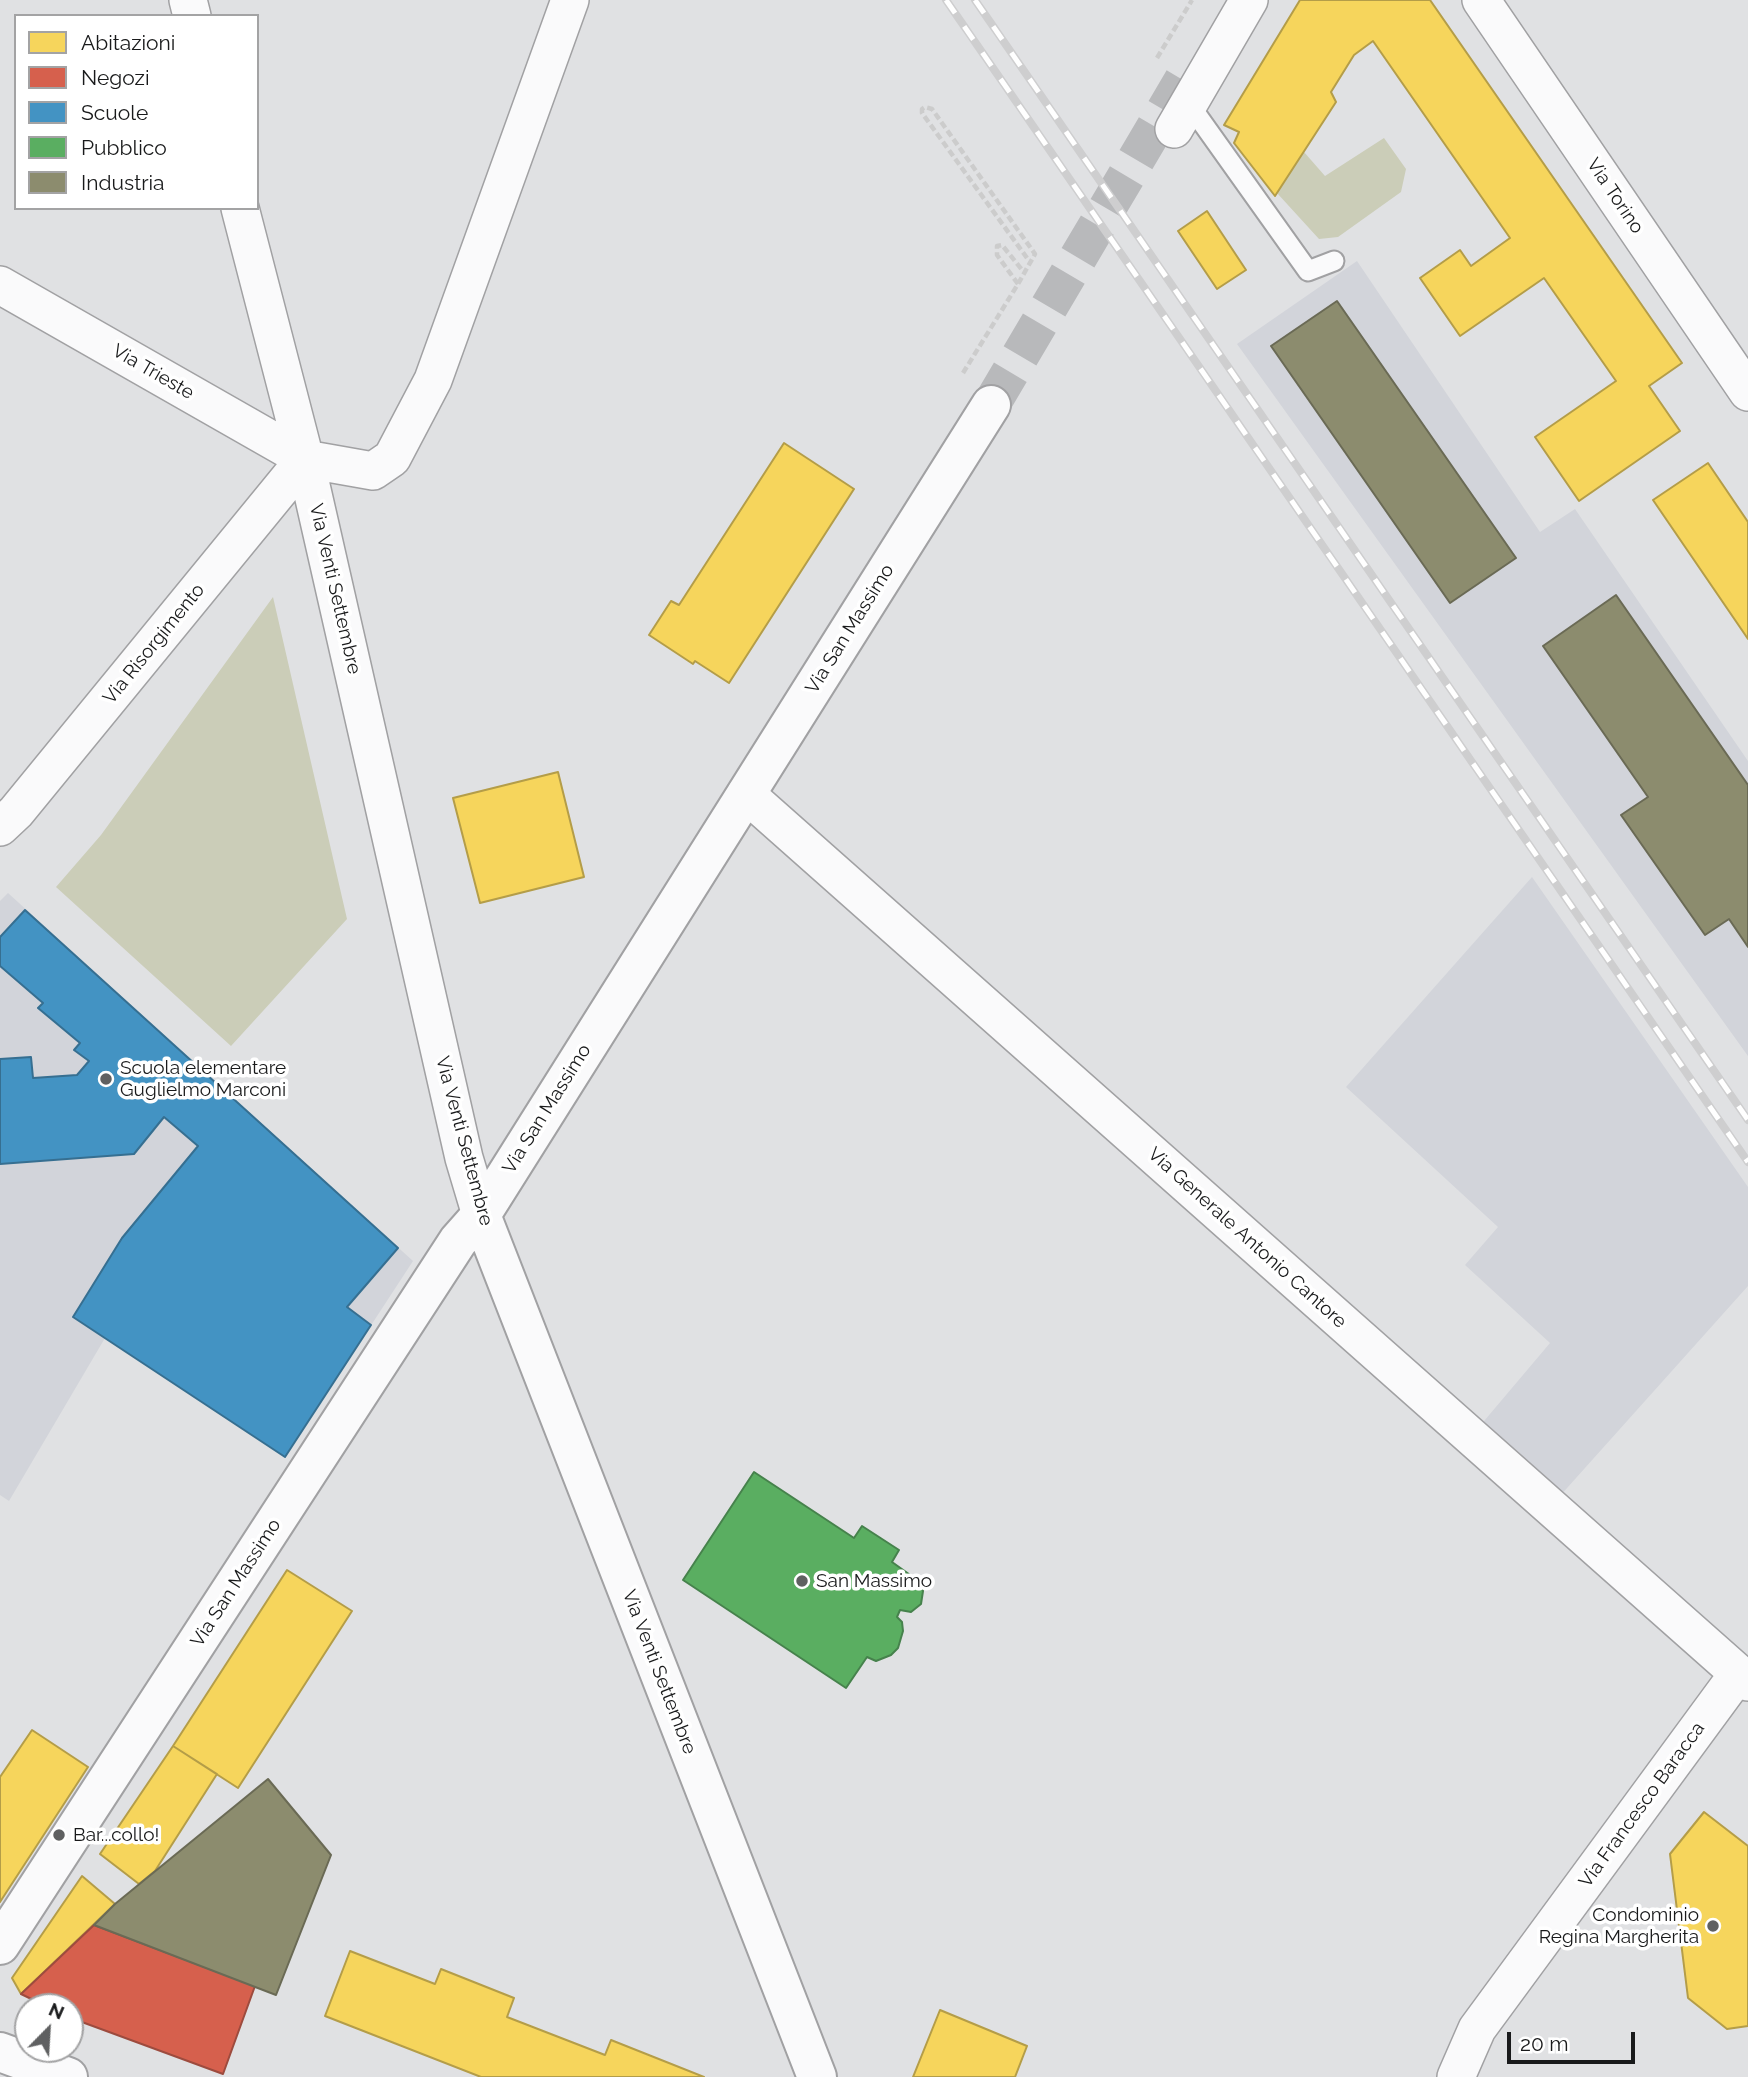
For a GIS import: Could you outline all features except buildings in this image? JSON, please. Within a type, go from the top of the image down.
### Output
[{"type":"street","name":"Via Trieste","points":[[0,285],[305,459],[373,471],[392,458],[433,380],[570,0]]},
{"type":"street","points":[[1182,116],[1249,0]]},
{"type":"street","name":"Via Torino","points":[[1481,0],[1748,391]]},
{"type":"street","name":"Via Venti Settembre","points":[[241,210],[305,459],[464,1158],[481,1215],[817,2077]]},
{"type":"street","name":"Via San Massimo","points":[[0,1945],[458,1241],[481,1215],[991,405]]},
{"type":"street","name":"Via Risorgimento","points":[[5,812],[305,459]]},
{"type":"street","name":"Via Generale Antonio Cantore","points":[[746,794],[1743,1678]]},
{"type":"street","name":"Via Francesco Baracca","points":[[1456,2077],[1476,2029],[1743,1678]]},
{"type":"street","points":[[0,2052],[68,2077]]},
{"type":"lane","points":[[1182,116],[1308,271],[1334,261]]},
{"type":"path","points":[[1157,58],[1192,0]]},
{"type":"path","points":[[1023,271],[1002,245],[998,246],[997,255],[1018,284],[1034,254],[932,109],[922,109],[922,113],[1027,258]]},
{"type":"shaded area","points":[[1357,261],[1540,532],[1575,509],[1748,761],[1748,1056],[1237,344]]},
{"type":"shaded area","points":[[1532,877],[1748,1187],[1748,1286],[1559,1497],[1479,1427],[1550,1343],[1465,1265],[1498,1227],[1346,1087]]},
{"type":"shaded area","name":"Scuola elementare Guglielmo Marconi","points":[[8,893],[413,1261],[285,1457],[105,1338],[9,1501],[0,1495],[0,901]]},
{"type":"green space","points":[[1384,138],[1406,169],[1401,192],[1338,237],[1319,239],[1277,193],[1304,152],[1325,176]]},
{"type":"green space","points":[[273,597],[347,919],[231,1046],[56,887],[101,835]]},
{"type":"tunnel","points":[[991,405],[1183,80]]},
{"type":"railway","points":[[946,0],[1748,1162]]},
{"type":"railway","points":[[975,0],[1748,1120]]},
{"type":"place","name":"Scuola elementare Guglielmo Marconi","points":[[106,1079]]},
{"type":"place","name":"San Massimo","points":[[802,1581]]},
{"type":"place","name":"Bar...collo!","points":[[59,1835]]},
{"type":"place","name":"Condominio Regina Margherita","points":[[1713,1926]]}]
